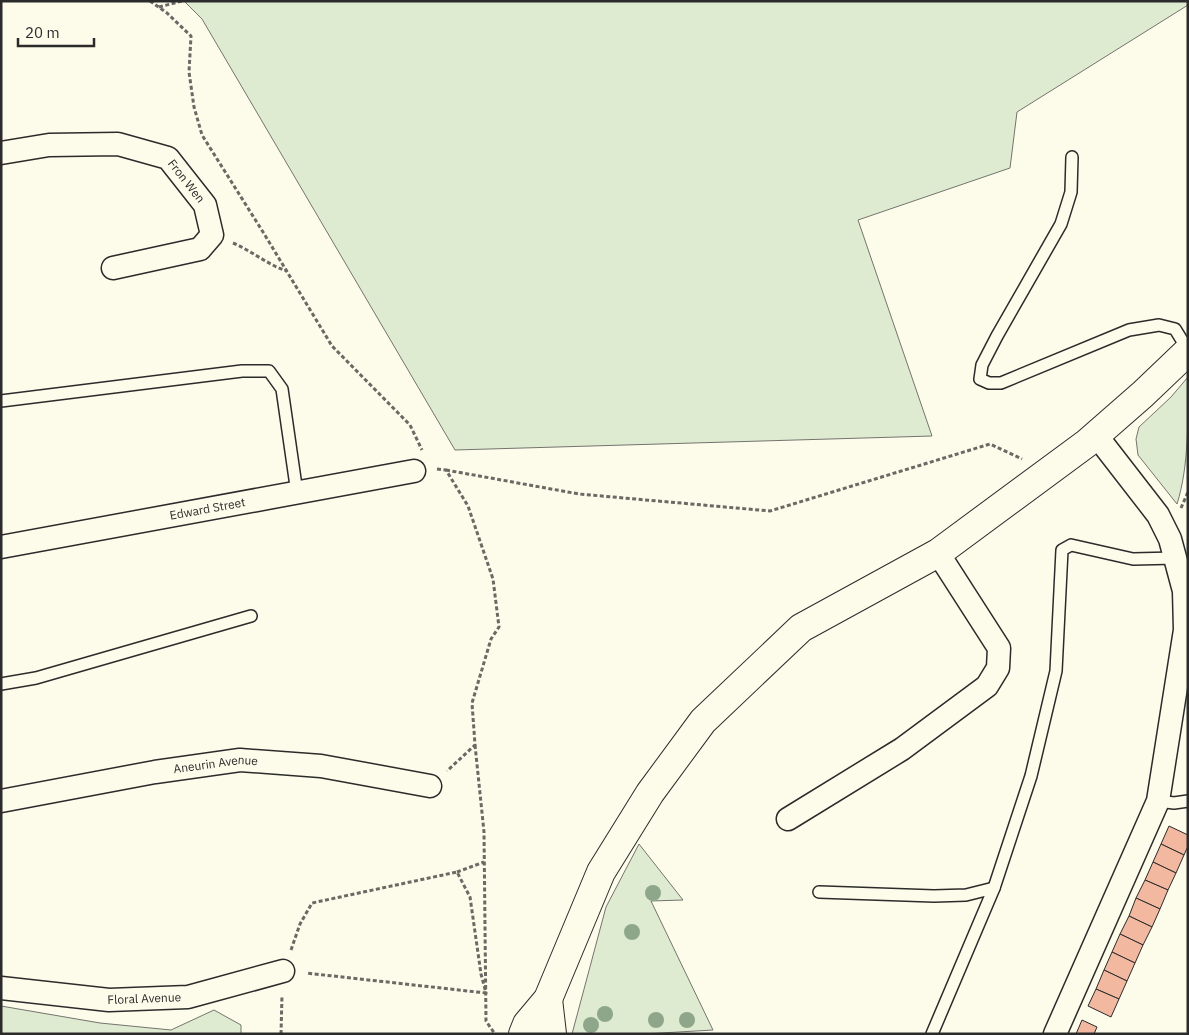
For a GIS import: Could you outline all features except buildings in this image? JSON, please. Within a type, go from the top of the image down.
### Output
[{"type":"main road","points":[[523,1034],[527,1024],[548,999],[600,872],[650,793],[703,721],[801,628],[938,553],[1096,435],[1188,350]]},
{"type":"main road","points":[[548,999],[552,1034]]},
{"type":"street","name":"Fron Wen","points":[[1,153],[49,145],[118,144],[168,158],[205,205],[212,235]]},
{"type":"street","points":[[113,268],[200,249],[212,235]]},
{"type":"street","points":[[1055,1034],[1158,801],[1179,730],[1187,630],[1178,536],[1158,515],[1096,435]]},
{"type":"street","name":"Edward Street","points":[[1,547],[422,470]]},
{"type":"street","points":[[788,819],[902,749],[987,686],[998,668],[998,648],[938,553]]},
{"type":"street","name":"Aneurin Avenue","points":[[1,801],[155,772],[240,760],[322,766],[430,786]]},
{"type":"street","name":"Floral Avenue","points":[[1,988],[109,1000],[188,997],[284,971]]},
{"type":"lane","points":[[1072,158],[1071,192],[1061,224],[982,364],[980,379],[989,383],[1002,383],[1129,330],[1159,326],[1175,330],[1188,350]]},
{"type":"lane","points":[[1,401],[242,371],[269,371],[282,388],[297,493]]},
{"type":"lane","points":[[932,1034],[994,888],[1031,776],[1056,671],[1062,550],[1071,545],[1134,559],[1178,536]]},
{"type":"lane","points":[[1,684],[36,678],[251,616]]},
{"type":"lane","points":[[1158,801],[1188,801]]},
{"type":"lane","points":[[819,892],[934,896],[966,895],[994,888]]},
{"type":"path","points":[[150,1],[191,36],[189,72],[194,107],[202,136],[288,272],[332,346],[410,425],[422,470],[446,470],[579,494],[770,511],[990,444],[1048,472]]},
{"type":"path","points":[[159,8],[182,1]]},
{"type":"path","points":[[212,235],[250,250],[275,267],[288,272]]},
{"type":"path","points":[[446,470],[468,506],[493,579],[499,627],[490,639],[472,703],[484,832],[486,1021],[494,1034]]},
{"type":"path","points":[[1178,536],[1188,492]]},
{"type":"path","points":[[430,786],[475,745]]},
{"type":"path","points":[[280,1034],[284,971],[300,924],[312,903],[457,872],[484,862]]},
{"type":"path","points":[[457,872],[470,897],[481,974],[486,993]]},
{"type":"path","points":[[284,971],[486,993]]},
{"type":"green space","points":[[184,1],[1188,1],[1188,5],[1017,112],[1010,168],[858,220],[932,436],[455,450],[202,19]]},
{"type":"green space","points":[[1188,377],[1186,458],[1177,504],[1138,455],[1136,439],[1139,427],[1171,397]]},
{"type":"green space","points":[[639,844],[683,900],[651,901],[713,1030],[644,1034],[572,1034],[606,907]]},
{"type":"green space","points":[[1,1006],[100,1023],[171,1030],[214,1010],[241,1025],[241,1034],[1,1034]]}]
